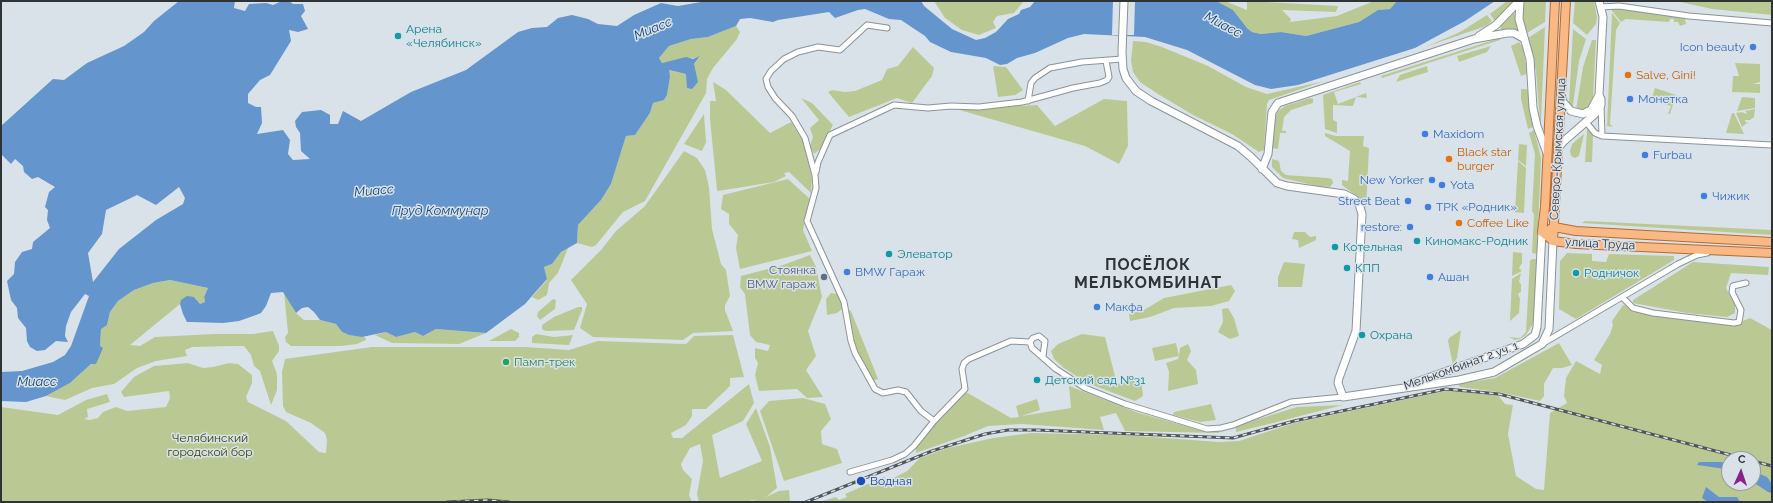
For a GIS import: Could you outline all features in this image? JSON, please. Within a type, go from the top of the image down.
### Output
[{"type":"main road","name":"Северо-Крымская улица","points":[[1542,232],[1555,1]]},
{"type":"main road","name":"Северо-Крымская улица","points":[[1553,241],[1566,1]]},
{"type":"main road","name":"улица Труда","points":[[1542,232],[1554,228],[1576,231],[1772,242]]},
{"type":"main road","name":"улица Труда","points":[[1542,232],[1553,241],[1576,244],[1772,253]]},
{"type":"street","points":[[1124,1],[1122,59],[1126,78],[1140,94],[1238,146],[1251,156],[1272,180],[1281,185],[1344,194],[1354,199],[1361,209],[1356,331],[1339,378],[1338,384],[1343,397]]},
{"type":"street","points":[[1520,1],[1519,13],[1523,38],[1530,59],[1536,120],[1547,154]]},
{"type":"street","points":[[1474,39],[1496,25],[1520,1]]},
{"type":"street","points":[[1602,136],[1601,99],[1599,95],[1603,17],[1600,4],[1689,16],[1772,23]]},
{"type":"street","points":[[887,28],[867,26],[840,50],[818,47],[798,52],[784,59],[771,71],[766,79],[768,87],[775,98],[792,116],[805,138],[815,175],[816,188],[807,221],[844,302],[851,341],[855,352],[875,389],[883,393],[898,390],[906,392],[921,411],[934,421]]},
{"type":"street","points":[[1262,169],[1268,154],[1272,112],[1278,103],[1474,39],[1507,33],[1514,33],[1523,38]]},
{"type":"street","points":[[1028,101],[1032,83],[1035,78],[1050,68],[1082,62],[1122,59]]},
{"type":"street","points":[[815,175],[818,162],[830,135],[894,106],[928,108],[951,106],[979,107],[1028,101],[1107,80],[1109,77],[1106,61]]},
{"type":"street","points":[[1561,95],[1563,102],[1571,111],[1583,114],[1591,110],[1599,95]]},
{"type":"street","points":[[1558,148],[1586,122],[1601,105]]},
{"type":"street","points":[[1586,122],[1595,133],[1602,136],[1772,145]]},
{"type":"street","name":"Северо-Крымская улица","points":[[1530,340],[1535,335],[1537,327],[1542,232]]},
{"type":"street","name":"Северо-Крымская улица","points":[[1542,344],[1549,329],[1553,241]]},
{"type":"street","points":[[1542,344],[1622,296],[1697,255],[1720,250]]},
{"type":"street","points":[[1622,296],[1633,308],[1653,313],[1734,323],[1739,322],[1741,310],[1732,292],[1733,286],[1746,282]]},
{"type":"street","points":[[850,472],[905,454],[914,446],[934,421],[965,389],[962,369],[964,363],[969,359],[1011,341],[1030,342],[1037,336],[1044,338],[1045,341],[1043,356]]},
{"type":"street","name":"Мелькомбинат 2 уч. 1","points":[[1398,388],[1472,363],[1530,340]]},
{"type":"street","points":[[1030,342],[1032,348],[1070,380],[1091,391],[1125,404],[1207,429],[1233,426],[1291,402],[1343,397],[1398,388]]},
{"type":"street","name":"Мелькомбинат 2 уч. 1","points":[[1398,388],[1459,380],[1494,372],[1542,344]]},
{"type":"green space","points":[[934,1],[1024,1],[1014,13],[997,16],[993,22],[996,28],[979,35],[962,30],[945,18]]},
{"type":"green space","points":[[1216,1],[1225,1],[1247,10],[1247,1],[1338,6],[1336,12],[1282,10],[1291,19],[1290,22],[1337,16],[1374,1],[1397,1],[1390,9],[1378,10],[1359,22],[1306,36],[1281,32],[1261,34],[1252,32],[1233,10],[1225,8]]},
{"type":"green space","points":[[1507,1],[1514,1],[1495,21],[1490,14]]},
{"type":"green space","points":[[1525,1],[1546,1],[1545,22],[1527,33],[1522,14]]},
{"type":"green space","points":[[1575,1],[1594,1],[1597,17],[1596,24],[1587,35],[1573,23]]},
{"type":"green space","points":[[1676,1],[1772,1],[1772,15],[1712,9]]},
{"type":"green space","points":[[1615,8],[1682,17],[1685,19],[1686,24],[1680,26],[1678,22],[1674,22],[1674,19],[1670,19],[1669,22],[1626,19],[1621,22],[1612,11],[1612,9]]},
{"type":"green space","points":[[1514,12],[1518,30],[1501,29],[1500,26]]},
{"type":"green space","points":[[1612,13],[1620,23],[1616,30],[1610,124],[1613,127],[1607,126]]},
{"type":"green space","points":[[1487,15],[1492,21],[1486,26],[1425,47],[1460,32]]},
{"type":"green space","points":[[736,26],[740,32],[737,39],[713,68],[707,79],[706,93],[645,201],[623,212],[596,245],[592,247],[577,243],[578,225],[601,200],[611,184],[626,136],[635,135],[650,113],[653,103],[664,100],[667,95],[670,77],[668,70],[686,74],[700,57],[662,63],[659,58],[669,46],[691,39],[708,37]]},
{"type":"green space","points":[[1545,27],[1540,122],[1536,71],[1528,38]]},
{"type":"green space","points":[[1573,29],[1586,39],[1579,61],[1573,105],[1571,107],[1569,104]]},
{"type":"green space","points":[[1500,38],[1500,40],[1382,78],[1381,76],[1384,75]]},
{"type":"green space","points":[[1592,40],[1596,40],[1593,100],[1591,106],[1585,111],[1576,110],[1583,67]]},
{"type":"green space","points":[[1133,41],[1146,42],[1162,47],[1208,66],[1246,87],[1267,94],[1324,81],[1269,100],[1267,104],[1264,150],[1259,152],[1232,134],[1193,115],[1140,82],[1133,72],[1131,61]]},
{"type":"green space","points":[[1519,42],[1523,48],[1527,71],[1526,74],[1521,76],[1511,46]]},
{"type":"green space","points":[[1491,46],[1487,52],[1459,62],[1457,56]]},
{"type":"green space","points":[[913,47],[934,68],[932,76],[912,103],[897,98],[849,117],[828,92],[832,90],[845,92],[855,91],[882,80],[887,69],[898,66]]},
{"type":"green space","points":[[1735,63],[1760,64],[1760,82],[1753,84],[1760,84],[1760,93],[1732,92],[1733,76],[1739,76]]},
{"type":"green space","points":[[993,66],[1006,67],[1023,90],[1015,95],[998,97]]},
{"type":"green space","points":[[1427,66],[1428,72],[1396,82],[1400,75]]},
{"type":"green space","points":[[713,82],[726,90],[770,133],[791,122],[805,144],[812,178],[811,193],[789,172],[784,173],[786,176],[774,182],[717,190],[710,119],[710,101],[716,101]]},
{"type":"green space","points":[[1360,82],[1361,84],[1334,92],[1338,104],[1366,93],[1367,98],[1356,97],[1353,106],[1333,105],[1333,120],[1337,122],[1337,133],[1325,129],[1323,95]]},
{"type":"green space","points":[[1655,88],[1676,95],[1670,114],[1668,114],[1671,106],[1651,100]]},
{"type":"green space","points":[[1521,89],[1526,89],[1528,91],[1533,127],[1528,129],[1521,99]]},
{"type":"green space","points":[[1742,97],[1755,98],[1755,108],[1737,111]]},
{"type":"green space","points":[[801,98],[812,103],[833,125],[820,149],[814,154],[810,146],[813,137],[810,128],[819,120]]},
{"type":"green space","points":[[1310,98],[1313,99],[1313,103],[1291,110],[1284,117],[1282,131],[1286,131],[1286,133],[1280,133],[1278,149],[1272,148],[1274,121],[1278,111],[1285,106]]},
{"type":"green space","points":[[1104,99],[1127,101],[1128,146],[1119,164],[1085,146],[956,109],[1037,105],[1055,126]]},
{"type":"green space","points":[[1755,109],[1754,117],[1750,120],[1745,120],[1745,122],[1748,122],[1742,127],[1736,113],[1742,112],[1746,114],[1747,113],[1745,111]]},
{"type":"green space","points":[[1732,113],[1734,113],[1744,134],[1726,133]]},
{"type":"green space","points":[[704,114],[706,142],[702,151],[684,144]]},
{"type":"green space","points":[[1590,128],[1593,134],[1592,162],[1585,162],[1587,130]]},
{"type":"green space","points":[[1534,130],[1541,158],[1537,254],[1532,253],[1534,214],[1532,211],[1535,154],[1529,133]]},
{"type":"green space","points":[[1325,133],[1336,136],[1364,136],[1363,146],[1369,148],[1366,210],[1363,201],[1342,185],[1342,180],[1348,181],[1350,151],[1325,136]]},
{"type":"green space","points":[[1584,134],[1579,156],[1575,158],[1571,156],[1570,151],[1572,144]]},
{"type":"green space","points":[[1519,144],[1527,145],[1526,166],[1518,160]]},
{"type":"green space","points":[[684,151],[697,158],[705,170],[709,187],[712,229],[721,264],[726,270],[730,296],[725,305],[725,310],[733,331],[693,333],[683,340],[593,337],[580,328],[587,304],[571,280],[601,250],[616,231],[645,206]]},
{"type":"green space","points":[[1272,159],[1279,161],[1281,171],[1286,175],[1328,178],[1332,179],[1333,183],[1330,187],[1317,186],[1283,178],[1272,167]]},
{"type":"green space","points":[[1518,161],[1526,168],[1524,213],[1515,212]]},
{"type":"green space","points":[[788,179],[810,199],[803,230],[812,251],[740,269],[736,248],[738,235],[729,224],[729,214],[721,209],[723,195]]},
{"type":"green space","points":[[1585,221],[1772,230],[1772,235],[1582,223]]},
{"type":"green space","points":[[1294,232],[1305,232],[1310,237],[1316,236],[1316,240],[1299,248],[1298,240],[1292,239]]},
{"type":"green space","points":[[568,248],[558,273],[549,283],[547,295],[538,300],[532,297],[547,280],[544,267],[552,264],[561,252]]},
{"type":"green space","points":[[1513,252],[1522,253],[1522,263],[1519,268],[1522,271],[1512,276]]},
{"type":"green space","points":[[1567,253],[1592,254],[1592,261],[1606,262],[1609,254],[1674,256],[1674,260],[1576,319],[1559,309],[1560,261]]},
{"type":"green space","points":[[810,255],[816,267],[822,297],[808,331],[816,356],[806,370],[823,397],[807,398],[797,389],[759,391],[755,375],[758,363],[755,358],[755,348],[768,351],[770,345],[756,342],[750,335],[745,294],[740,287],[741,276],[783,265]]},
{"type":"green space","points":[[1532,259],[1537,259],[1534,322],[1526,335],[1520,339],[1515,340],[1509,337],[1520,338],[1526,332],[1530,261]]},
{"type":"green space","points":[[1284,262],[1305,264],[1302,287],[1278,287],[1278,277]]},
{"type":"green space","points":[[1693,262],[1769,267],[1768,275],[1731,273],[1726,288],[1735,305],[1735,313],[1727,317],[1687,313],[1633,303],[1633,300]]},
{"type":"green space","points":[[1521,273],[1519,282],[1521,284],[1521,292],[1518,294],[1520,299],[1519,313],[1510,321],[1512,279]]},
{"type":"green space","points":[[170,280],[208,288],[204,297],[205,302],[200,304],[194,297],[182,300],[180,304],[130,345],[140,346],[155,337],[253,334],[273,331],[279,346],[279,351],[272,361],[277,374],[277,390],[271,405],[260,371],[254,366],[251,355],[244,346],[192,347],[185,350],[187,356],[156,361],[137,368],[114,384],[92,388],[65,400],[46,396],[70,383],[91,364],[100,346],[101,328],[107,325],[110,312],[118,301],[134,290],[153,283]]},
{"type":"green space","points":[[1231,285],[1235,291],[1229,301],[1211,306],[1174,308],[1150,317],[1130,321],[1129,314],[1144,310],[1164,298]]},
{"type":"green space","points":[[284,292],[296,313],[304,320],[320,320],[336,324],[342,332],[349,335],[365,337],[366,340],[357,344],[341,346],[291,346],[286,342],[285,337],[288,333]]},
{"type":"green space","points":[[831,293],[838,294],[841,298],[842,309],[837,313],[827,315],[826,299]]},
{"type":"green space","points":[[553,299],[556,300],[555,309],[540,320],[537,316],[538,312]]},
{"type":"green space","points":[[1623,305],[1733,325],[1750,318],[1772,330],[1772,502],[819,502],[836,497],[839,500],[847,497],[845,494],[884,477],[888,481],[907,471],[920,458],[948,448],[993,438],[1031,433],[1124,435],[1219,442],[1239,441],[1294,423],[1450,390],[1498,395],[1505,404],[1513,405],[1508,434],[1516,476],[1536,489],[1544,490],[1550,413],[1567,403],[1564,396],[1566,378],[1576,361],[1600,374],[1602,365],[1594,360],[1610,334],[1613,325],[1612,321]]},
{"type":"green space","points":[[578,307],[582,307],[582,310],[574,330],[546,331],[542,329],[542,325],[554,317]]},
{"type":"green space","points":[[1228,308],[1234,318],[1239,336],[1230,339],[1218,332],[1223,322],[1222,309]]},
{"type":"green space","points":[[848,310],[851,311],[878,379],[872,381],[853,343]]},
{"type":"green space","points":[[436,329],[486,333],[459,344],[392,343],[375,335],[386,332],[396,337],[415,332],[423,336]]},
{"type":"green space","points":[[511,329],[519,333],[519,337],[515,341],[489,341]]},
{"type":"green space","points":[[1461,330],[1457,358],[1453,365],[1448,341],[1449,338]]},
{"type":"green space","points":[[536,334],[554,337],[573,335],[569,345],[532,343],[532,337]]},
{"type":"green space","points":[[1082,334],[1105,337],[1117,384],[1141,379],[1143,396],[1135,401],[1087,383],[1064,368],[1054,359],[1051,351],[1058,344]]},
{"type":"green space","name":"Челябинский городской бор","points":[[733,335],[744,377],[730,378],[730,386],[706,409],[692,409],[692,416],[686,425],[671,433],[673,438],[682,438],[749,384],[754,403],[743,421],[712,435],[720,478],[762,461],[746,424],[756,408],[770,447],[777,488],[766,497],[779,491],[789,490],[790,502],[750,502],[757,499],[745,502],[699,502],[697,494],[703,461],[700,444],[690,448],[681,464],[683,470],[692,479],[689,495],[692,502],[1,502],[1,407],[58,415],[86,400],[107,394],[110,402],[87,409],[88,417],[84,419],[90,420],[98,418],[103,412],[116,407],[127,411],[166,407],[170,398],[169,391],[124,397],[121,392],[134,377],[154,366],[188,363],[203,368],[229,363],[238,364],[252,375],[252,383],[246,397],[248,402],[286,421],[319,452],[326,453],[327,440],[325,433],[311,423],[286,412],[283,406],[282,372],[285,359],[372,347],[526,347],[569,350],[598,341],[686,344],[694,336]]},
{"type":"green space","points":[[1176,343],[1179,356],[1155,361],[1152,348]]},
{"type":"green space","points":[[1559,343],[1572,365],[1562,368],[1553,368],[1544,384],[1544,396],[1540,401],[1498,392],[1460,387],[1458,384],[1495,378]]},
{"type":"green space","points":[[1188,344],[1191,351],[1187,360],[1196,370],[1198,384],[1168,391],[1169,372],[1166,363],[1178,359],[1180,348]]},
{"type":"green space","points":[[1069,386],[1136,412],[1199,430],[1220,430],[1219,433],[1125,431],[1116,413],[1100,417],[1104,430],[1022,424],[988,426],[916,453],[916,448],[938,420],[966,392],[1011,418],[1019,417],[1016,406],[1037,399],[1040,410],[1021,416],[1071,408]]},
{"type":"green space","points":[[803,398],[825,404],[831,419],[821,431],[822,444],[837,449],[842,463],[784,481],[760,411],[769,401]]},
{"type":"green space","points":[[1211,404],[1216,420],[1200,422],[1173,415],[1174,412]]},
{"type":"green space","points":[[1343,405],[1236,432],[1236,426],[1297,407]]},
{"type":"water","name":"Пруд Коммунар","points":[[179,1],[235,1],[234,8],[245,11],[249,4],[266,3],[273,5],[282,1],[289,1],[293,4],[303,4],[305,11],[301,16],[308,29],[298,32],[289,30],[291,41],[270,75],[260,80],[248,94],[248,103],[256,107],[261,107],[262,123],[257,134],[283,130],[290,140],[288,154],[293,160],[310,159],[301,151],[300,133],[296,127],[295,121],[302,112],[321,110],[330,115],[330,124],[338,124],[343,111],[361,121],[411,92],[466,70],[518,32],[532,28],[547,27],[558,18],[572,15],[588,19],[598,24],[617,26],[634,15],[661,3],[678,6],[707,1],[921,1],[924,6],[952,29],[976,40],[985,38],[996,32],[1008,19],[1019,14],[1021,10],[1030,7],[1035,1],[1216,1],[1233,10],[1252,32],[1261,34],[1281,32],[1306,36],[1359,22],[1378,10],[1390,9],[1397,1],[1495,1],[1465,21],[1415,48],[1298,85],[1271,89],[1255,85],[1187,50],[1145,37],[1084,34],[1068,38],[1035,53],[1017,58],[1007,64],[1000,65],[986,58],[951,52],[930,42],[925,36],[901,20],[889,19],[865,9],[835,18],[829,12],[773,22],[750,18],[740,19],[736,26],[708,37],[691,39],[669,46],[659,58],[662,63],[686,57],[693,59],[700,56],[694,64],[698,82],[692,89],[687,88],[686,74],[669,70],[670,77],[667,95],[664,100],[653,103],[650,113],[635,135],[626,136],[611,184],[601,200],[578,225],[577,243],[561,252],[552,264],[544,267],[547,279],[525,304],[486,333],[436,329],[423,336],[415,332],[396,337],[386,332],[362,337],[349,335],[342,332],[336,324],[320,320],[308,307],[302,308],[296,313],[283,292],[271,293],[266,306],[261,313],[239,321],[223,323],[187,322],[180,304],[181,300],[187,296],[194,297],[200,304],[205,302],[204,297],[208,288],[170,280],[153,283],[134,290],[118,301],[110,312],[107,325],[101,329],[100,346],[103,348],[96,364],[91,364],[70,383],[46,396],[26,402],[1,401],[1,372],[22,371],[53,362],[65,355],[71,346],[89,296],[85,294],[71,312],[66,326],[65,336],[68,342],[56,341],[45,350],[37,351],[30,347],[27,341],[26,328],[18,318],[17,308],[11,300],[7,281],[14,274],[15,262],[22,252],[32,249],[33,242],[50,228],[47,220],[48,210],[45,207],[49,192],[55,187],[38,177],[32,179],[24,172],[23,166],[15,159],[11,164],[1,154],[1,126],[53,79],[64,80],[87,63],[124,46],[144,32],[154,21]],"holes":[[[179,187],[185,198],[183,204],[156,220],[119,249],[93,282],[88,253],[102,234],[106,210],[137,195],[156,205]]]},
{"type":"water","points":[[1699,462],[1721,462],[1721,469],[1719,468],[1697,465]]},
{"type":"water","points":[[1761,474],[1767,477],[1772,484],[1772,493],[1761,487]]},
{"type":"water","points":[[1706,487],[1719,497],[1737,497],[1740,502],[1708,502],[1702,498]]},
{"type":"pier","points":[[1113,1],[1135,1],[1134,35],[1112,35]]},
{"type":"railway","points":[[806,502],[932,451],[985,434],[1008,430],[1037,430],[1233,438],[1294,421],[1446,389],[1499,394],[1721,452]]},
{"type":"railway","points":[[1761,463],[1772,466]]},
{"type":"railway","points":[[447,502],[488,500],[509,502]]},
{"type":"place","name":"Арена «Челябинск»","points":[[398,36]]},
{"type":"place","name":"Icon beauty","points":[[1753,47]]},
{"type":"place","name":"Salve, Gini!","points":[[1628,75]]},
{"type":"place","name":"Монетка","points":[[1630,99]]},
{"type":"place","name":"Maxidom","points":[[1425,134]]},
{"type":"place","name":"Furbau","points":[[1645,155]]},
{"type":"place","name":"Black star burger","points":[[1449,159]]},
{"type":"place","name":"New Yorker","points":[[1432,180]]},
{"type":"place","name":"Yota","points":[[1442,185]]},
{"type":"place","name":"Чижик","points":[[1704,196]]},
{"type":"place","name":"Street Beat","points":[[1408,201]]},
{"type":"place","name":"ТРК «Родник»","points":[[1428,207]]},
{"type":"place","name":"Coffee Like","points":[[1459,223]]},
{"type":"place","name":"restore:","points":[[1410,227]]},
{"type":"place","name":"Киномакс-Родник","points":[[1417,241]]},
{"type":"place","name":"Котельная","points":[[1335,247]]},
{"type":"place","name":"Элеватор","points":[[889,254]]},
{"type":"place","name":"КПП","points":[[1347,268]]},
{"type":"place","name":"BMW Гараж","points":[[847,272]]},
{"type":"place","name":"Родничок","points":[[1576,273]]},
{"type":"place","name":"Стоянка BMW гараж","points":[[824,277]]},
{"type":"place","name":"Ашан","points":[[1430,277]]},
{"type":"place","name":"Макфа","points":[[1097,307]]},
{"type":"place","name":"Охрана","points":[[1362,335]]},
{"type":"place","name":"Памп-трек","points":[[506,362]]},
{"type":"place","name":"Детский сад №31","points":[[1037,380]]},
{"type":"place","name":"Водная","points":[[861,481]]},
{"type":"district","name":"ПОСЁЛОК МЕЛЬКОМБИНАТ","points":[[1148,274]]},
{"type":"water label","name":"Миасс","points":[[1223,25]]},
{"type":"water label","name":"Миасс","points":[[653,29]]},
{"type":"water label","name":"Миасс","points":[[374,191]]},
{"type":"water label","name":"Миасс","points":[[37,382]]}]
